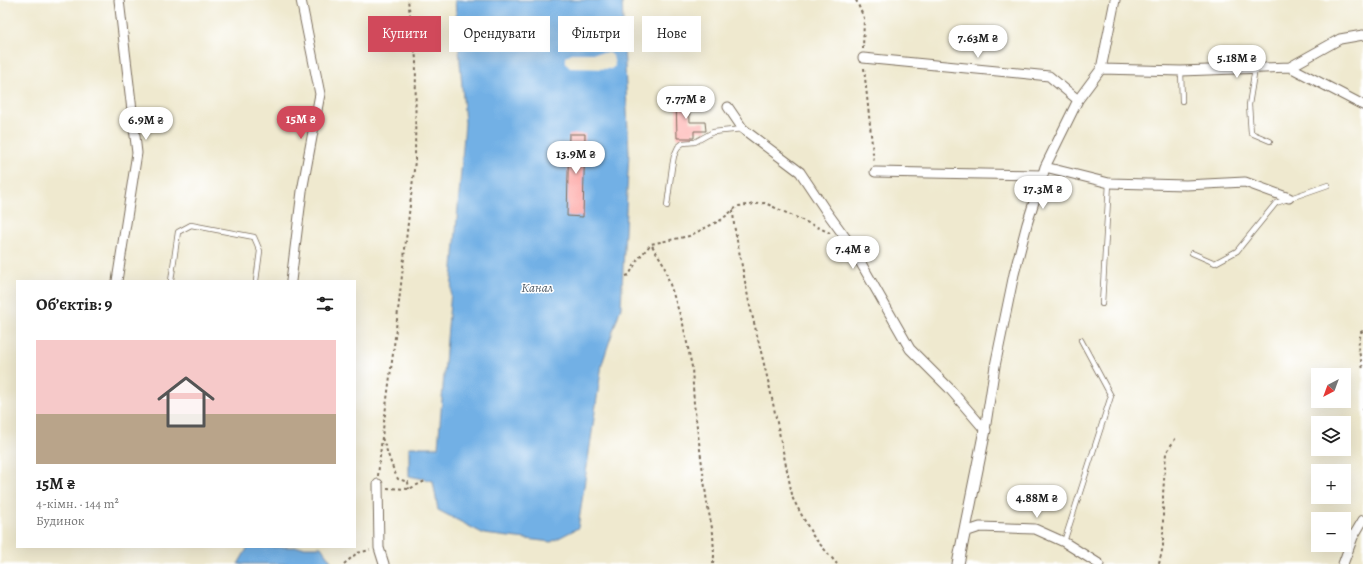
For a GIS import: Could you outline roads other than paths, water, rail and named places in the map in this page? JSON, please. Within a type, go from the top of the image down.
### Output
[{"type":"street","points":[[117,280],[137,153],[119,0]]},
{"type":"street","points":[[291,280],[302,191],[320,94],[301,0]]},
{"type":"street","points":[[958,564],[995,366],[1014,274],[1027,224],[1044,171],[1078,100],[1101,69],[1115,0]]},
{"type":"street","points":[[1101,69],[1181,71],[1290,67],[1340,39],[1363,35]]},
{"type":"street","points":[[863,58],[1049,76],[1078,100]]},
{"type":"street","points":[[1290,67],[1363,105]]},
{"type":"street","points":[[728,107],[743,129],[800,172],[850,244],[910,349],[949,388],[984,430]]},
{"type":"street","points":[[875,172],[1044,171],[1109,183],[1186,185],[1245,182],[1289,198]]},
{"type":"street","points":[[378,486],[379,548],[384,564]]},
{"type":"street","points":[[1343,564],[1353,537],[1363,520]]},
{"type":"street","points":[[965,532],[980,527],[1035,529],[1064,542],[1098,564]]},
{"type":"lane","points":[[1255,68],[1249,105],[1251,133],[1270,141]]},
{"type":"lane","points":[[1181,71],[1182,101]]},
{"type":"lane","points":[[667,206],[674,156],[678,147],[683,143],[695,142],[713,132],[743,129]]},
{"type":"lane","points":[[1102,304],[1109,183]]},
{"type":"lane","points":[[1192,253],[1215,263],[1237,250],[1276,203],[1328,185]]},
{"type":"lane","points":[[171,280],[178,232],[191,225],[254,237],[260,251],[256,280]]},
{"type":"lane","points":[[1064,542],[1111,396],[1081,340]]},
{"type":"water","name":"Канал","points":[[455,0],[622,0],[623,16],[558,16],[558,52],[624,52],[629,153],[621,307],[602,364],[578,528],[551,542],[484,534],[438,510],[433,481],[409,476],[409,447],[438,447],[465,123],[459,52],[550,52],[550,16],[456,16]]},
{"type":"water","points":[[247,548],[322,548],[333,564],[238,564]]}]
